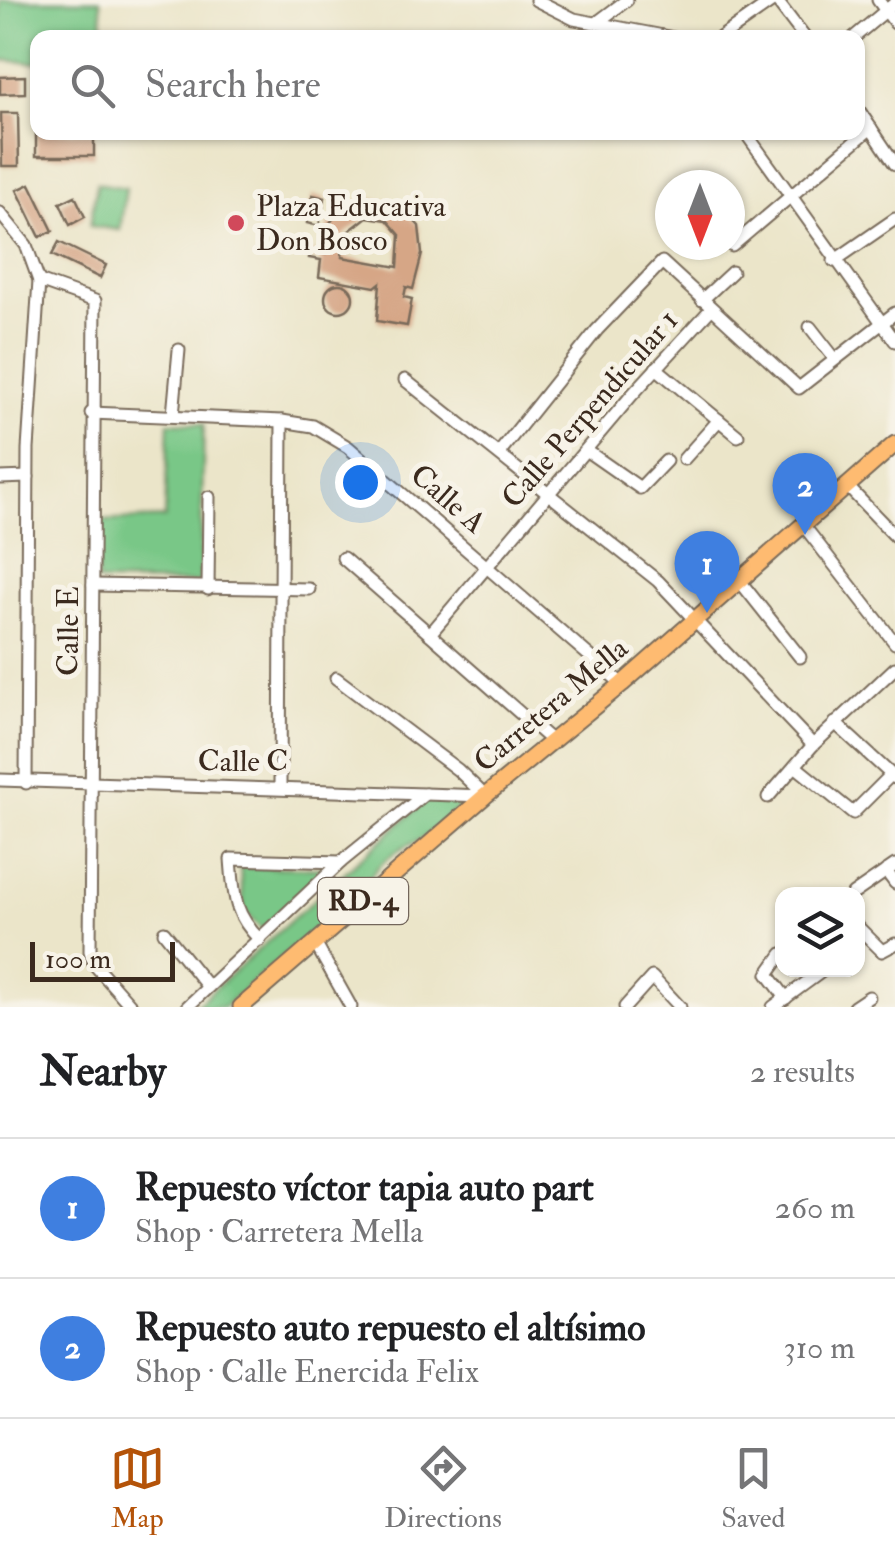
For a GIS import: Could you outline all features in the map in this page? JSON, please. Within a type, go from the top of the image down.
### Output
[{"type":"main road","name":"Carretera Mella","points":[[241,1007],[484,796],[622,684],[895,444]]},
{"type":"street","points":[[536,0],[574,19],[599,21],[626,30]]},
{"type":"street","points":[[599,21],[627,0]]},
{"type":"street","points":[[732,30],[775,0],[799,30]]},
{"type":"street","points":[[861,30],[886,4],[895,23]]},
{"type":"street","points":[[865,118],[895,164]]},
{"type":"street","points":[[865,134],[872,128]]},
{"type":"street","points":[[750,140],[895,341]]},
{"type":"street","points":[[745,234],[857,140]]},
{"type":"street","points":[[0,213],[26,245],[40,281],[28,478],[26,783]]},
{"type":"street","points":[[834,261],[895,219]]},
{"type":"street","points":[[498,453],[597,330],[657,264],[667,263],[794,387],[802,387],[895,313]]},
{"type":"street","name":"Calle Perpendicular 1","points":[[430,634],[587,451],[732,272]]},
{"type":"street","name":"Calle E","points":[[40,281],[95,301],[90,951],[94,964],[132,1007]]},
{"type":"street","points":[[810,327],[834,359]]},
{"type":"street","points":[[173,415],[180,350]]},
{"type":"street","points":[[656,368],[738,436]]},
{"type":"street","points":[[405,380],[658,582],[812,745]]},
{"type":"street","name":"Calle A","points":[[92,413],[282,420],[313,426],[348,446],[622,684]]},
{"type":"street","points":[[280,786],[282,420]]},
{"type":"street","points":[[684,459],[719,420]]},
{"type":"street","points":[[587,451],[637,487],[666,461]]},
{"type":"street","points":[[0,478],[28,478]]},
{"type":"street","points":[[846,486],[895,536]]},
{"type":"street","points":[[208,589],[209,497]]},
{"type":"street","points":[[804,526],[895,644]]},
{"type":"street","points":[[343,558],[552,742]]},
{"type":"street","points":[[740,580],[800,657]]},
{"type":"street","points":[[93,585],[309,588]]},
{"type":"street","points":[[768,796],[812,745],[895,668]]},
{"type":"street","points":[[336,678],[458,770],[484,796]]},
{"type":"street","points":[[795,766],[853,813],[893,776],[834,723]]},
{"type":"street","name":"Calle C","points":[[0,780],[91,786],[280,786],[484,796]]},
{"type":"street","points":[[186,1007],[341,862],[426,794]]},
{"type":"street","points":[[260,940],[240,921],[233,905],[230,859],[341,862]]},
{"type":"street","points":[[863,887],[891,868],[895,883]]},
{"type":"street","points":[[164,932],[208,986]]},
{"type":"street","points":[[315,943],[351,1007]]},
{"type":"street","points":[[865,943],[882,952],[894,946]]},
{"type":"street","points":[[775,964],[768,974],[786,998]]},
{"type":"street","points":[[625,1007],[652,977],[680,1007]]},
{"type":"street","points":[[773,1007],[814,977]]},
{"type":"street","points":[[854,1007],[870,996]]},
{"type":"green space","points":[[0,0],[100,0],[103,30],[30,30],[30,62],[0,60]]},
{"type":"green space","points":[[97,183],[126,188],[120,230],[90,226]]},
{"type":"green space","points":[[169,422],[204,424],[200,583],[98,582],[97,521],[165,518]]},
{"type":"green space","points":[[426,800],[450,800],[460,807],[427,835],[386,860],[364,887],[224,1007],[194,1007]]},
{"type":"green space","points":[[240,867],[330,868],[262,930],[244,911]]},
{"type":"building","points":[[25,76],[25,93],[0,94],[0,77]]},
{"type":"building","points":[[1,113],[18,113],[19,166],[2,166]]},
{"type":"building","points":[[36,140],[94,140],[94,156],[36,156]]},
{"type":"building","points":[[30,184],[53,231],[40,237],[17,190]]},
{"type":"building","points":[[313,195],[325,198],[319,226],[307,223]]},
{"type":"building","points":[[75,196],[85,217],[70,225],[60,203]]},
{"type":"building","points":[[365,198],[397,203],[419,226],[422,254],[413,289],[406,287],[404,297],[412,299],[407,326],[377,321],[380,283],[375,287],[319,277],[321,260],[309,258],[310,252],[325,254],[328,226],[337,213]],"holes":[[[367,217],[387,220],[400,235],[398,267],[342,257],[344,235]]]},
{"type":"building","points":[[59,242],[106,265],[100,278],[52,255]]},
{"type":"building","points":[[339,284],[349,288],[353,298],[349,308],[339,312],[329,308],[325,298],[329,288]]},
{"type":"place","name":"Plaza Educativa Don Bosco","points":[[236,223]]},
{"type":"place","name":"Repuesto auto repuesto el altísimo","points":[[805,535]]},
{"type":"place","name":"Repuesto víctor tapia auto part","points":[[707,613]]}]
